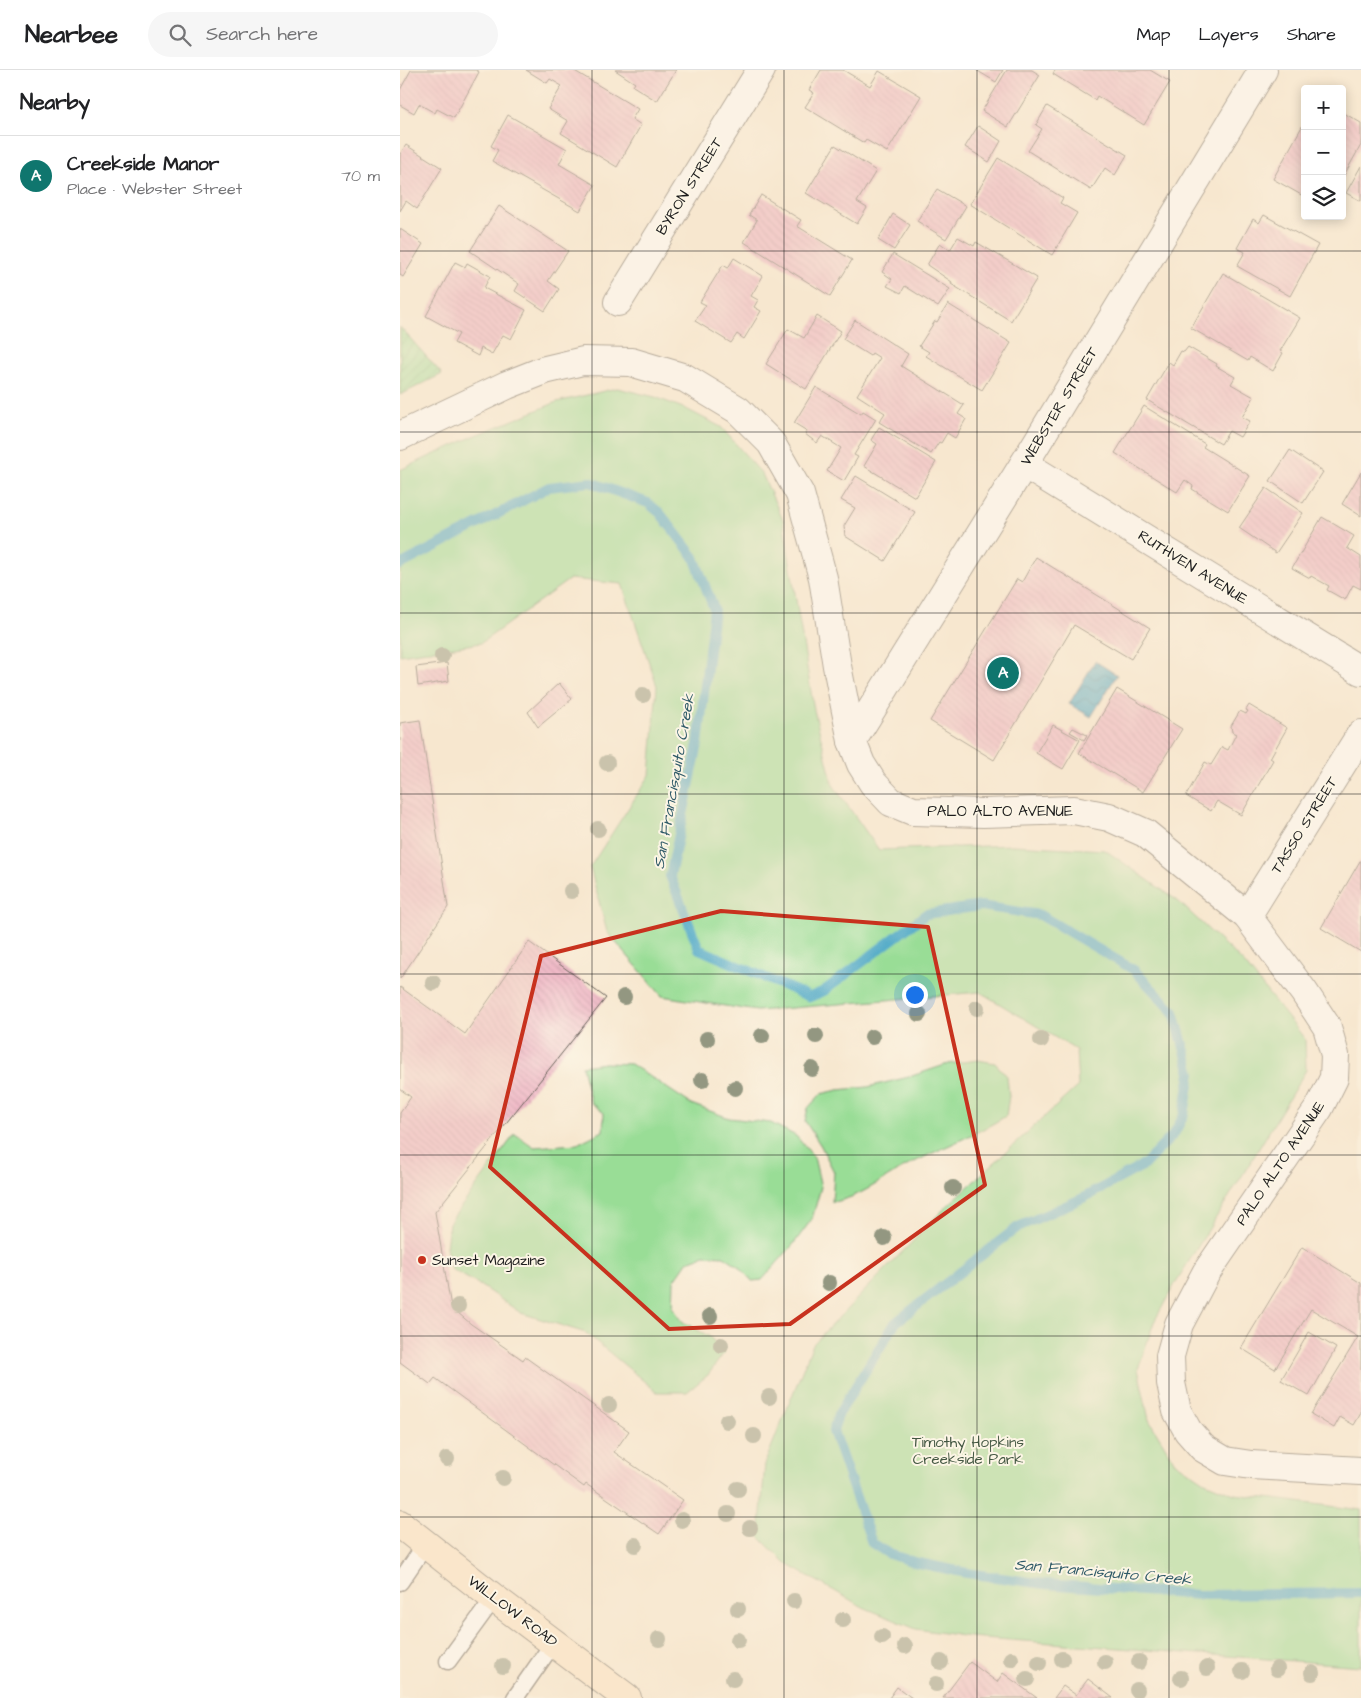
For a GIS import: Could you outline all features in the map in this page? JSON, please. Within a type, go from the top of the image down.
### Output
[{"type":"street","name":"BYRON STREET","points":[[618,302],[761,70]]},
{"type":"street","name":"WEBSTER STREET","points":[[852,741],[1024,464],[1263,70]]},
{"type":"street","name":"PALO ALTO AVENUE","points":[[400,436],[545,370],[583,360],[631,362],[686,378],[738,410],[771,443],[800,494],[823,578],[837,666],[852,741],[873,783],[891,802],[913,811],[983,813],[1074,810],[1109,817],[1145,833],[1248,916],[1304,992],[1327,1027],[1335,1054],[1334,1078],[1319,1108],[1206,1273],[1179,1324],[1170,1356],[1170,1383],[1177,1411],[1188,1431],[1203,1448],[1225,1461],[1251,1465],[1361,1471]]},
{"type":"street","name":"RUTHVEN AVENUE","points":[[1024,464],[1361,670]]},
{"type":"street","name":"TASSO STREET","points":[[1248,916],[1361,734]]},
{"type":"street","name":"WILLOW ROAD","points":[[400,1524],[494,1598],[627,1698]]},
{"type":"lane","points":[[400,1582],[426,1544]]},
{"type":"lane","points":[[448,1661],[494,1598]]},
{"type":"lane","points":[[516,1698],[554,1642]]},
{"type":"highlighted area","points":[[721,911],[928,927],[985,1185],[790,1324],[669,1329],[490,1167],[541,956]]},
{"type":"green space","points":[[400,327],[442,374],[400,395]]},
{"type":"green space","name":"Timothy Hopkins Creekside Park","points":[[617,388],[655,397],[688,410],[721,427],[762,474],[783,520],[814,710],[833,785],[879,850],[1013,845],[1105,850],[1178,901],[1244,963],[1305,1039],[1306,1070],[1176,1282],[1154,1322],[1138,1369],[1149,1420],[1174,1461],[1205,1482],[1234,1494],[1361,1510],[1361,1666],[970,1637],[916,1629],[863,1607],[785,1563],[759,1537],[765,1463],[813,1344],[947,1206],[1078,1086],[1076,1050],[980,992],[757,1011],[662,996],[607,932],[590,867],[650,775],[657,686],[622,584],[570,579],[481,643],[400,655],[400,470],[472,437],[557,402]]},
{"type":"green space","points":[[978,1060],[995,1063],[1007,1076],[1009,1096],[1006,1116],[905,1167],[860,1193],[832,1202],[834,1172],[821,1146],[805,1121],[808,1108],[821,1094],[868,1087],[909,1077],[948,1064]]},
{"type":"green space","points":[[605,1063],[631,1064],[691,1104],[729,1118],[771,1123],[796,1136],[814,1157],[821,1187],[812,1219],[792,1246],[762,1280],[752,1281],[739,1266],[724,1256],[705,1255],[688,1261],[674,1281],[673,1308],[683,1322],[710,1337],[724,1353],[708,1375],[687,1392],[657,1392],[586,1333],[521,1313],[481,1286],[451,1269],[446,1248],[449,1223],[515,1134],[534,1147],[577,1144],[603,1131],[604,1113],[591,1103],[582,1066]]},
{"type":"water","points":[[1095,661],[1117,675],[1091,717],[1069,704]]},
{"type":"building","points":[[411,70],[476,70],[479,72],[454,118],[437,109],[435,113],[419,104],[414,113],[400,105],[400,90]]},
{"type":"building","points":[[526,70],[573,70],[638,109],[632,119],[641,125],[617,167],[561,133],[568,121],[548,109],[562,86],[550,79],[547,83]]},
{"type":"building","points":[[615,70],[676,70],[657,101],[633,86],[635,83]]},
{"type":"building","points":[[821,70],[843,70],[870,86],[879,71],[921,96],[887,152],[866,140],[864,143],[805,107],[814,93],[809,90]]},
{"type":"building","points":[[976,70],[1003,70],[996,82]]},
{"type":"building","points":[[1007,70],[1032,70],[1040,75],[1008,127],[982,111]]},
{"type":"building","points":[[1055,70],[1150,70],[1170,82],[1144,125],[1097,96],[1095,100],[1053,74]]},
{"type":"building","points":[[1047,106],[1127,155],[1115,175],[1105,168],[1091,190],[1028,151],[1042,129],[1036,125]]},
{"type":"building","points":[[1346,114],[1361,123],[1361,145],[1346,172]]},
{"type":"building","points":[[508,115],[567,149],[559,164],[595,185],[580,211],[492,161],[498,150],[491,146]]},
{"type":"building","points":[[978,126],[1001,141],[989,162],[965,147]]},
{"type":"building","points":[[1301,128],[1301,195],[1273,179]]},
{"type":"building","points":[[406,145],[442,168],[417,209],[406,201],[400,211],[400,154]]},
{"type":"building","points":[[835,145],[876,171],[857,202],[867,208],[857,224],[806,193]]},
{"type":"building","points":[[998,158],[1063,198],[1060,203],[1077,213],[1052,255],[970,204]]},
{"type":"building","points":[[1361,166],[1361,201],[1346,193]]},
{"type":"building","points":[[937,189],[966,206],[946,239],[917,221]]},
{"type":"building","points":[[761,195],[801,220],[797,226],[852,260],[830,296],[744,242],[757,220],[749,215]]},
{"type":"building","points":[[499,206],[568,251],[548,281],[559,289],[545,311],[515,291],[519,284],[470,251]]},
{"type":"building","points":[[893,214],[910,225],[894,250],[878,240]]},
{"type":"building","points":[[1264,215],[1318,245],[1290,296],[1237,266],[1245,252],[1237,248],[1253,219],[1259,223]]},
{"type":"building","points":[[400,229],[423,244],[403,277],[400,275]]},
{"type":"building","points":[[958,237],[974,246],[976,242],[1037,278],[1011,321],[951,284],[952,282],[927,265],[940,243],[950,250]]},
{"type":"building","points":[[893,254],[950,289],[938,307],[905,286],[901,293],[887,286],[892,279],[882,272]]},
{"type":"building","points":[[734,258],[763,276],[751,296],[758,300],[754,307],[761,311],[744,339],[737,334],[731,343],[695,321],[706,305],[700,302],[723,265],[728,268]]},
{"type":"building","points":[[455,262],[465,267],[467,263],[490,276],[484,288],[526,310],[511,339],[503,335],[492,354],[481,348],[478,356],[454,343],[459,334],[426,316]]},
{"type":"building","points":[[1223,273],[1300,318],[1280,351],[1283,353],[1273,371],[1250,357],[1248,361],[1191,328]]},
{"type":"building","points":[[948,304],[1011,343],[982,390],[926,356],[929,352],[919,346]]},
{"type":"building","points":[[817,316],[841,331],[806,389],[766,364],[788,329],[804,338]]},
{"type":"building","points":[[855,320],[908,354],[901,366],[964,405],[958,414],[966,419],[955,438],[947,433],[931,454],[879,422],[885,413],[857,395],[880,358],[872,353],[870,356],[843,339]]},
{"type":"building","points":[[1188,347],[1235,377],[1231,384],[1254,397],[1242,417],[1250,421],[1240,437],[1229,431],[1221,444],[1147,400],[1169,362],[1173,365],[1181,351],[1184,352]]},
{"type":"building","points":[[816,387],[861,414],[863,411],[876,419],[854,455],[858,457],[844,481],[827,471],[841,448],[822,436],[817,443],[805,434],[807,431],[794,423]]},
{"type":"building","points":[[1144,406],[1205,444],[1203,447],[1250,476],[1228,511],[1192,489],[1193,486],[1185,480],[1177,492],[1115,453]]},
{"type":"building","points":[[879,427],[936,462],[915,497],[864,466],[877,444],[871,440]]},
{"type":"building","points":[[1290,450],[1323,472],[1303,503],[1270,481]]},
{"type":"building","points":[[1361,472],[1361,516],[1342,504]]},
{"type":"building","points":[[856,476],[915,512],[885,561],[845,536],[844,526],[855,508],[841,500]]},
{"type":"building","points":[[1266,488],[1303,513],[1276,553],[1239,528]]},
{"type":"building","points":[[1322,517],[1354,536],[1347,548],[1361,557],[1361,589],[1353,585],[1345,600],[1327,590],[1329,586],[1292,568]]},
{"type":"building","points":[[1036,557],[1150,628],[1131,659],[1074,625],[994,760],[930,721],[1017,579],[1022,582]]},
{"type":"building","points":[[447,663],[449,681],[418,686],[416,667]]},
{"type":"building","points":[[559,683],[572,699],[538,727],[528,712]]},
{"type":"building","points":[[1117,689],[1182,729],[1143,792],[1079,753]]},
{"type":"building","points":[[1249,705],[1287,728],[1270,758],[1273,760],[1241,815],[1217,801],[1211,811],[1186,796],[1205,762],[1211,765],[1222,747],[1228,750],[1236,734],[1232,732],[1231,726],[1240,711],[1246,714]]},
{"type":"building","points":[[420,720],[448,907],[400,979],[400,723]]},
{"type":"building","points":[[1053,725],[1080,740],[1063,769],[1036,753]]},
{"type":"building","points":[[1073,728],[1087,735],[1084,740],[1070,732]]},
{"type":"building","points":[[1361,861],[1361,952],[1321,928]]},
{"type":"building","name":"Sunset Magazine","points":[[529,942],[606,998],[435,1212],[451,1307],[471,1324],[523,1360],[525,1357],[629,1431],[614,1452],[683,1500],[659,1534],[586,1484],[584,1487],[435,1378],[430,1384],[400,1362],[400,1113],[411,1097],[400,1089],[400,987],[465,1034]]},
{"type":"building","points":[[1302,1247],[1361,1283],[1361,1413],[1354,1425],[1340,1417],[1334,1428],[1311,1414],[1358,1337],[1311,1309],[1275,1369],[1241,1348]]},
{"type":"building","points":[[1309,1332],[1336,1348],[1309,1396],[1281,1380]]},
{"type":"building","points":[[970,1662],[997,1682],[1003,1673],[1037,1698],[943,1698]]},
{"type":"building","points":[[1088,1679],[1113,1698],[1054,1698],[1063,1686],[1076,1695]]},
{"type":"building","points":[[897,1687],[912,1698],[889,1698]]},
{"type":"waterway","name":"San Francisquito Creek","points":[[400,565],[549,487],[590,482],[648,503],[660,513],[694,557],[714,609],[698,744],[670,876],[699,949],[810,997],[824,991],[926,914],[981,906],[1040,915],[1134,970],[1174,1012],[1191,1073],[1184,1115],[1174,1134],[1144,1165],[1083,1198],[1018,1227],[895,1323],[838,1415],[833,1431],[872,1543],[889,1554],[914,1562],[967,1573],[1044,1584],[1199,1595],[1361,1593]]},
{"type":"place","name":"Creekside Manor","points":[[1003,673]]},
{"type":"place","name":"Sunset Magazine","points":[[422,1260]]}]
